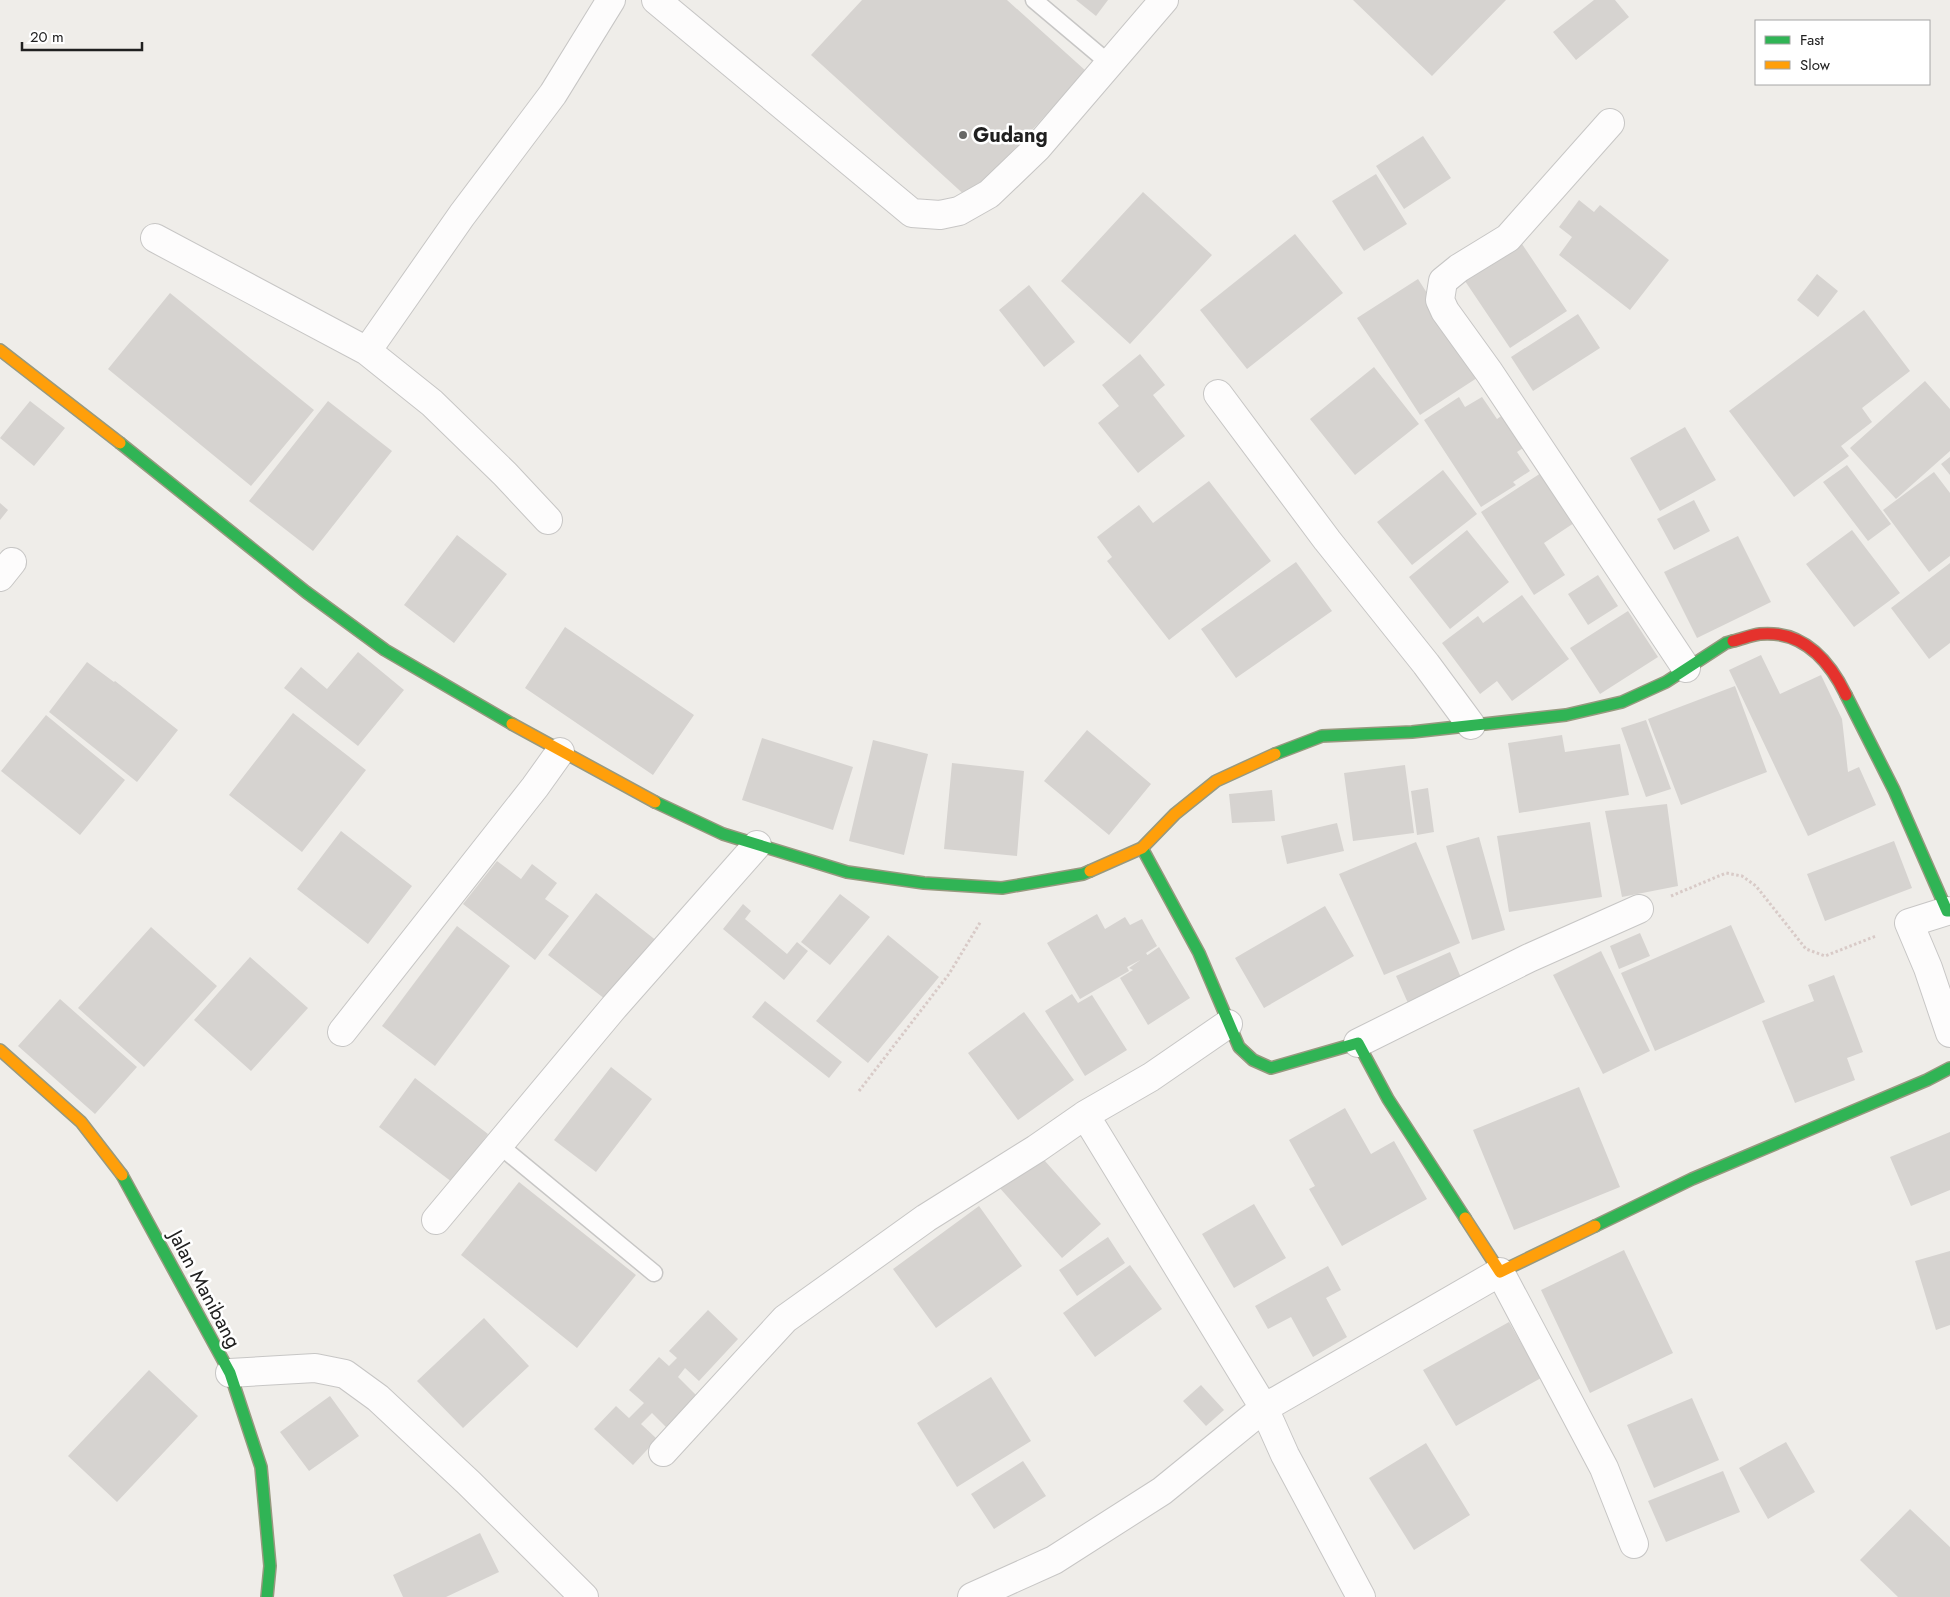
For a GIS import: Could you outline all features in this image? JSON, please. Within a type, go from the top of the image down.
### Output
[{"type":"street","points":[[367,352],[462,215],[553,94],[611,0]]},
{"type":"street","points":[[656,0],[912,213],[940,215],[959,211],[989,194],[1037,148],[1164,0]]},
{"type":"street","points":[[1610,123],[1508,238],[1459,268],[1443,281],[1440,300],[1445,311],[1489,372],[1686,668]]},
{"type":"street","points":[[155,238],[367,352],[432,403],[505,474],[548,520]]},
{"type":"street","points":[[0,350],[119,442],[306,592],[385,650],[560,752],[723,834],[847,872],[924,883],[1002,888],[1083,874],[1142,848],[1175,814],[1216,781],[1264,758],[1322,736],[1412,732],[1566,715],[1622,702],[1666,682],[1726,643],[1760,634],[1789,636],[1815,649],[1842,684],[1869,736],[1948,911],[1909,923],[1928,968],[1950,1034]]},
{"type":"street","points":[[1218,394],[1327,540],[1426,664],[1471,725]]},
{"type":"street","points":[[342,1032],[535,787],[560,752]]},
{"type":"street","points":[[436,1220],[614,1007],[757,845]]},
{"type":"street","points":[[1142,848],[1199,953],[1228,1024],[1240,1047],[1253,1060],[1271,1068],[1358,1043],[1529,958],[1639,909]]},
{"type":"street","points":[[663,1452],[785,1318],[926,1218],[1036,1149],[1085,1115],[1151,1077],[1228,1024]]},
{"type":"street","points":[[1358,1043],[1388,1099],[1500,1272],[1604,1468],[1634,1544]]},
{"type":"street","name":"Jalan Manibang","points":[[0,1050],[82,1122],[122,1176],[230,1373],[261,1467],[270,1566],[268,1597]]},
{"type":"street","points":[[972,1597],[1054,1560],[1162,1491],[1264,1408],[1500,1272],[1692,1179],[1927,1080],[1950,1068]]},
{"type":"street","points":[[1085,1115],[1264,1408],[1285,1455],[1361,1597]]},
{"type":"street","points":[[230,1373],[315,1368],[344,1374],[378,1398],[469,1483],[584,1597]]},
{"type":"lane","points":[[1034,0],[1110,64]]},
{"type":"lane","points":[[499,1144],[654,1273]]},
{"type":"path","points":[[1639,909],[1726,873],[1742,876],[1756,886],[1806,950],[1825,956],[1909,923]]},
{"type":"path","points":[[859,1091],[949,974],[1002,888]]},
{"type":"building","name":"Gudang","points":[[862,0],[1007,0],[1086,71],[969,199],[811,55]]},
{"type":"building","points":[[1076,0],[1108,0],[1096,16]]},
{"type":"building","points":[[1353,0],[1506,0],[1432,76]]},
{"type":"building","points":[[1594,0],[1615,0],[1629,17],[1576,60],[1553,32]]},
{"type":"building","points":[[1423,136],[1451,178],[1404,209],[1376,166]]},
{"type":"building","points":[[1376,174],[1407,224],[1364,251],[1332,201]]},
{"type":"building","points":[[1143,192],[1212,255],[1130,344],[1061,281]]},
{"type":"building","points":[[1579,200],[1594,212],[1600,205],[1669,260],[1630,310],[1559,255],[1572,237],[1559,227]]},
{"type":"building","points":[[1295,234],[1343,293],[1247,369],[1200,310]]},
{"type":"building","points":[[1522,244],[1567,311],[1510,348],[1465,281]]},
{"type":"building","points":[[1817,274],[1838,291],[1818,317],[1797,300]]},
{"type":"building","points":[[1418,279],[1480,376],[1420,415],[1357,318]]},
{"type":"building","points":[[1029,285],[1075,342],[1044,367],[999,310]]},
{"type":"building","points":[[170,293],[314,410],[251,486],[108,369]]},
{"type":"building","points":[[1864,310],[1910,371],[1862,408],[1872,422],[1841,446],[1849,456],[1794,497],[1729,411]]},
{"type":"building","points":[[1578,314],[1600,348],[1533,391],[1511,357]]},
{"type":"building","points":[[1140,354],[1165,385],[1153,395],[1185,436],[1138,473],[1098,423],[1119,406],[1102,385]]},
{"type":"building","points":[[1374,367],[1419,424],[1355,475],[1310,419]]},
{"type":"building","points":[[1925,381],[1950,409],[1950,451],[1896,499],[1850,448]]},
{"type":"building","points":[[1459,397],[1465,407],[1482,397],[1497,419],[1510,410],[1532,442],[1517,452],[1530,471],[1513,482],[1516,485],[1481,507],[1424,420]]},
{"type":"building","points":[[30,401],[65,428],[34,466],[0,438]]},
{"type":"building","points":[[328,401],[392,451],[313,551],[249,501]]},
{"type":"building","points":[[1685,427],[1716,480],[1660,511],[1630,458]]},
{"type":"building","points":[[1950,457],[1950,475],[1941,464]]},
{"type":"building","points":[[1847,465],[1891,524],[1868,541],[1823,482]]},
{"type":"building","points":[[1443,470],[1477,514],[1412,565],[1377,522]]},
{"type":"building","points":[[1934,472],[1950,493],[1950,556],[1929,572],[1883,510]]},
{"type":"building","points":[[1541,473],[1574,523],[1544,543],[1565,575],[1534,595],[1481,512]]},
{"type":"building","points":[[1209,481],[1271,561],[1169,640],[1107,561],[1112,557],[1097,537],[1139,505],[1153,523]]},
{"type":"building","points":[[1694,500],[1710,531],[1674,550],[1657,519]]},
{"type":"building","points":[[0,503],[8,510],[0,520]]},
{"type":"building","points":[[1467,530],[1509,582],[1450,629],[1409,577]]},
{"type":"building","points":[[1852,530],[1900,593],[1854,627],[1806,564]]},
{"type":"building","points":[[457,535],[507,574],[454,643],[404,605]]},
{"type":"building","points":[[1738,536],[1771,602],[1697,638],[1664,572]]},
{"type":"building","points":[[1296,562],[1332,611],[1236,678],[1201,629]]},
{"type":"building","points":[[1950,563],[1950,643],[1929,659],[1891,608]]},
{"type":"building","points":[[1598,575],[1618,606],[1588,625],[1568,594]]},
{"type":"building","points":[[1522,595],[1569,659],[1512,701],[1497,681],[1480,694],[1442,643],[1478,616],[1483,623]]},
{"type":"building","points":[[1628,611],[1658,657],[1600,694],[1570,648]]},
{"type":"building","points":[[565,627],[694,715],[653,775],[525,688]]},
{"type":"building","points":[[358,652],[404,690],[358,746],[284,688],[301,667],[327,689]]},
{"type":"building","points":[[1761,655],[1780,694],[1821,675],[1842,719],[1848,772],[1859,767],[1876,805],[1808,836],[1729,670]]},
{"type":"building","points":[[87,662],[115,681],[178,730],[137,782],[49,712]]},
{"type":"building","points":[[1735,686],[1767,772],[1681,805],[1648,719]]},
{"type":"building","points":[[293,713],[366,770],[302,852],[229,795]]},
{"type":"building","points":[[46,715],[125,780],[80,835],[1,771]]},
{"type":"building","points":[[1646,720],[1671,789],[1646,797],[1621,728]]},
{"type":"building","points":[[1087,730],[1151,784],[1109,835],[1044,781]]},
{"type":"building","points":[[1562,735],[1565,752],[1620,744],[1629,795],[1519,813],[1508,743]]},
{"type":"building","points":[[762,738],[853,767],[833,830],[742,800]]},
{"type":"building","points":[[873,740],[928,754],[904,855],[849,841]]},
{"type":"building","points":[[952,763],[1024,771],[1017,856],[944,849]]},
{"type":"building","points":[[1405,765],[1414,833],[1353,841],[1344,773]]},
{"type":"building","points":[[1428,788],[1434,832],[1417,835],[1411,791]]},
{"type":"building","points":[[1272,790],[1275,821],[1232,823],[1229,794]]},
{"type":"building","points":[[1667,804],[1678,886],[1622,897],[1605,811]]},
{"type":"building","points":[[1590,822],[1602,897],[1509,912],[1497,836]]},
{"type":"building","points":[[1337,823],[1344,851],[1287,864],[1281,836]]},
{"type":"building","points":[[341,831],[412,886],[368,944],[297,889]]},
{"type":"building","points":[[1479,837],[1505,930],[1472,940],[1446,846]]},
{"type":"building","points":[[1894,841],[1912,888],[1825,921],[1807,874]]},
{"type":"building","points":[[1416,842],[1460,943],[1384,975],[1339,874]]},
{"type":"building","points":[[497,861],[521,879],[532,864],[557,883],[545,899],[569,916],[535,960],[463,904]]},
{"type":"building","points":[[596,893],[662,945],[614,1006],[548,955]]},
{"type":"building","points":[[840,894],[870,917],[830,965],[801,942]]},
{"type":"building","points":[[743,904],[751,911],[745,919],[787,954],[797,942],[808,951],[784,980],[723,929]]},
{"type":"building","points":[[1325,906],[1354,956],[1264,1008],[1235,958]]},
{"type":"building","points":[[1097,914],[1105,929],[1125,917],[1130,925],[1142,919],[1157,946],[1146,953],[1148,956],[1127,967],[1129,971],[1080,999],[1047,943]]},
{"type":"building","points":[[1731,925],[1765,1002],[1655,1051],[1621,973]]},
{"type":"building","points":[[457,926],[510,966],[435,1066],[382,1026]]},
{"type":"building","points":[[151,927],[217,986],[144,1067],[78,1008]]},
{"type":"building","points":[[1640,933],[1650,956],[1619,969],[1610,946]]},
{"type":"building","points":[[888,935],[939,977],[868,1063],[816,1021]]},
{"type":"building","points":[[1159,947],[1190,998],[1148,1025],[1120,978],[1133,970],[1129,968]]},
{"type":"building","points":[[1601,951],[1650,1051],[1603,1074],[1553,975]]},
{"type":"building","points":[[1450,952],[1465,987],[1411,1010],[1396,976]]},
{"type":"building","points":[[250,957],[308,1008],[251,1071],[194,1020]]},
{"type":"building","points":[[1834,975],[1863,1052],[1847,1058],[1855,1080],[1795,1103],[1762,1021],[1814,1001],[1808,985]]},
{"type":"building","points":[[1072,994],[1078,1003],[1092,995],[1127,1050],[1085,1076],[1045,1011]]},
{"type":"building","points":[[60,999],[137,1067],[95,1114],[18,1046]]},
{"type":"building","points":[[765,1001],[842,1062],[829,1078],[752,1017]]},
{"type":"building","points":[[1024,1012],[1074,1080],[1018,1120],[968,1053]]},
{"type":"building","points":[[611,1067],[652,1099],[596,1172],[554,1140]]},
{"type":"building","points":[[415,1078],[488,1134],[452,1182],[379,1127]]},
{"type":"building","points":[[1579,1087],[1620,1187],[1514,1230],[1473,1130]]},
{"type":"building","points":[[1345,1108],[1371,1154],[1394,1141],[1427,1199],[1342,1246],[1309,1189],[1315,1186],[1289,1140]]},
{"type":"building","points":[[1950,1132],[1950,1190],[1911,1206],[1890,1157]]},
{"type":"building","points":[[1037,1152],[1101,1224],[1062,1258],[998,1186]]},
{"type":"building","points":[[519,1182],[636,1275],[577,1348],[461,1255]]},
{"type":"building","points":[[1254,1204],[1286,1258],[1234,1288],[1202,1234]]},
{"type":"building","points":[[979,1206],[1022,1266],[936,1328],[893,1269]]},
{"type":"building","points":[[1108,1237],[1125,1263],[1077,1296],[1059,1270]]},
{"type":"building","points":[[1624,1250],[1673,1353],[1590,1393],[1541,1290]]},
{"type":"building","points":[[1950,1251],[1950,1325],[1936,1330],[1915,1261]]},
{"type":"building","points":[[1130,1265],[1162,1309],[1095,1357],[1063,1313]]},
{"type":"building","points":[[1328,1266],[1341,1290],[1326,1298],[1347,1337],[1313,1357],[1291,1317],[1268,1329],[1255,1306]]},
{"type":"building","points":[[708,1310],[738,1339],[699,1381],[685,1368],[678,1377],[696,1395],[666,1427],[652,1413],[641,1424],[657,1439],[633,1465],[594,1429],[616,1406],[629,1418],[644,1403],[629,1390],[659,1357],[669,1366],[677,1358],[669,1351]]},
{"type":"building","points":[[484,1318],[529,1366],[463,1428],[417,1381]]},
{"type":"building","points":[[1509,1322],[1541,1378],[1456,1426],[1423,1370]]},
{"type":"building","points":[[149,1370],[198,1416],[117,1502],[68,1456]]},
{"type":"building","points":[[991,1377],[1031,1441],[957,1487],[917,1423]]},
{"type":"building","points":[[1201,1385],[1224,1410],[1206,1426],[1183,1401]]},
{"type":"building","points":[[330,1396],[359,1436],[309,1471],[280,1432]]},
{"type":"building","points":[[1692,1398],[1719,1460],[1654,1488],[1627,1425]]},
{"type":"building","points":[[1786,1442],[1815,1492],[1768,1519],[1739,1468]]},
{"type":"building","points":[[1426,1443],[1470,1515],[1414,1550],[1369,1478]]},
{"type":"building","points":[[1023,1461],[1046,1496],[994,1529],[971,1494]]},
{"type":"building","points":[[1723,1471],[1740,1512],[1666,1542],[1648,1501]]},
{"type":"building","points":[[1910,1509],[1950,1547],[1950,1597],[1898,1597],[1860,1560]]},
{"type":"building","points":[[480,1533],[499,1572],[446,1597],[403,1597],[393,1575]]},
{"type":"traffic: fast","points":[[120,443],[306,592],[385,650],[512,724]]},
{"type":"traffic: fast","points":[[1275,754],[1322,736],[1412,732],[1566,715],[1622,702],[1666,682],[1726,643],[1733,641]]},
{"type":"traffic: fast","points":[[1846,695],[1894,790],[1947,911],[1950,911]]},
{"type":"traffic: fast","points":[[655,802],[723,834],[847,872],[924,883],[1002,888],[1083,874],[1090,871]]},
{"type":"traffic: fast","points":[[1142,848],[1199,953],[1239,1047],[1253,1060],[1271,1068],[1358,1043],[1388,1099],[1465,1218]]},
{"type":"traffic: fast","points":[[1595,1226],[1692,1179],[1927,1080],[1950,1068]]},
{"type":"traffic: fast","points":[[122,1175],[230,1373],[261,1467],[270,1566],[267,1597]]},
{"type":"traffic: slow","points":[[0,350],[120,443]]},
{"type":"traffic: slow","points":[[512,724],[655,802]]},
{"type":"traffic: slow","points":[[1090,871],[1142,848],[1175,814],[1216,781],[1275,754]]},
{"type":"traffic: slow","points":[[0,1050],[81,1122],[122,1175]]},
{"type":"traffic: slow","points":[[1465,1218],[1500,1272],[1595,1226]]},
{"type":"traffic: jam","points":[[1733,641],[1760,634],[1775,634],[1802,642],[1823,659],[1846,695]]},
{"type":"place","name":"Gudang","points":[[963,135]]}]
